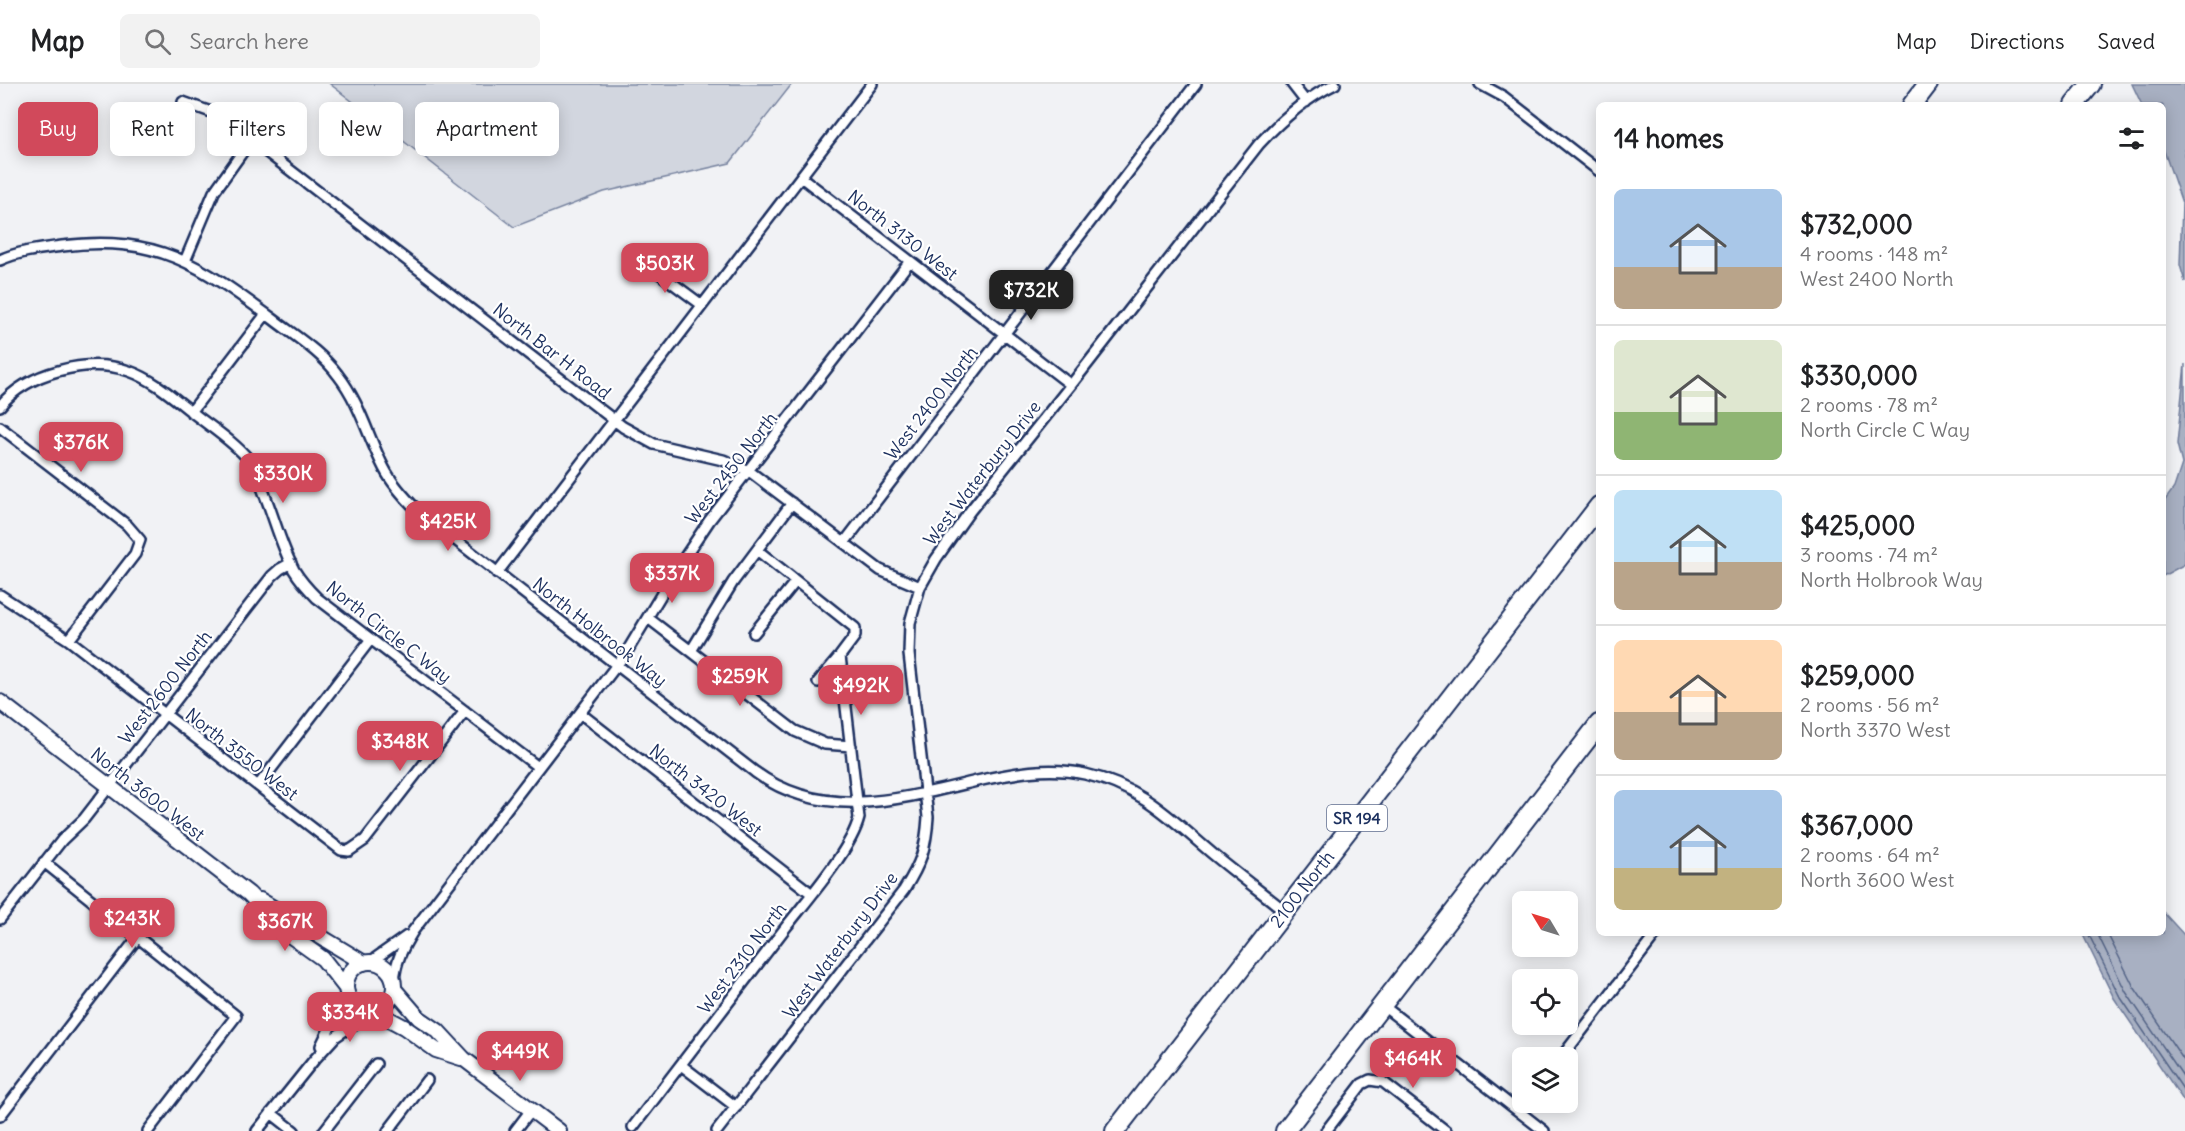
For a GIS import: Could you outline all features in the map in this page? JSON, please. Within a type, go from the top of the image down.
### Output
[{"type":"highway","points":[[1914,102],[1928,84]]},
{"type":"highway","points":[[2076,102],[2091,84]]},
{"type":"highway","name":"2100 North","points":[[1115,1131],[1596,510]]},
{"type":"highway","points":[[1285,1131],[1596,728]]},
{"type":"street","points":[[496,573],[872,84]]},
{"type":"street","name":"West 2400 North","points":[[844,543],[1196,84]]},
{"type":"street","points":[[1292,84],[1306,102]]},
{"type":"street","name":"West Waterbury Drive","points":[[717,1131],[904,890],[919,865],[927,841],[928,817],[909,654],[910,623],[920,587],[936,559],[970,511],[1259,144],[1276,126],[1306,102],[1335,84]]},
{"type":"street","points":[[1480,84],[1504,97],[1596,169]]},
{"type":"street","points":[[185,261],[219,183],[239,156]]},
{"type":"street","name":"North Bar H Road","points":[[272,156],[614,420],[654,444],[723,460],[749,471],[880,570],[920,587]]},
{"type":"street","name":"North 3130 West","points":[[801,177],[1071,385]]},
{"type":"street","name":"North Holbrook Way","points":[[0,260],[31,250],[78,244],[127,244],[155,250],[185,261],[225,283],[322,357],[337,373],[360,409],[384,468],[417,511],[768,782],[799,796],[858,803],[925,793],[1025,771],[1058,770],[1100,778],[1139,795],[1165,811],[1212,853],[1285,911]]},
{"type":"street","name":"West 2450 North","points":[[394,985],[394,970],[413,931],[616,665],[692,546],[910,261]]},
{"type":"street","points":[[644,262],[702,305]]},
{"type":"street","points":[[191,412],[266,314]]},
{"type":"street","name":"North Circle C Way","points":[[0,406],[27,382],[43,375],[93,366],[114,367],[145,378],[227,439],[250,462],[258,476],[291,563],[303,584],[317,598],[538,767]]},
{"type":"street","points":[[0,427],[127,525],[140,540],[135,554],[69,640]]},
{"type":"street","points":[[690,651],[733,582],[792,502]]},
{"type":"street","points":[[757,550],[853,625],[856,632],[853,640],[818,682]]},
{"type":"street","name":"West 2600 North","points":[[0,919],[62,840],[84,819],[272,576],[280,568],[291,563]]},
{"type":"street","points":[[754,633],[796,581]]},
{"type":"street","name":"North 3550 West","points":[[0,595],[69,640],[341,850],[349,851],[365,840],[465,711]]},
{"type":"street","points":[[648,618],[795,731],[825,744],[851,746]]},
{"type":"street","points":[[258,786],[371,639]]},
{"type":"street","name":"West 2310 North","points":[[633,1127],[812,894],[856,828],[859,818],[858,803],[840,656]]},
{"type":"street","name":"North 3600 West","points":[[0,702],[249,894],[367,962]]},
{"type":"street","name":"North 3600 West","points":[[0,712],[26,723]]},
{"type":"street","name":"North 3420 West","points":[[580,713],[812,894]]},
{"type":"street","points":[[44,862],[236,1016],[148,1131]]},
{"type":"street","name":"North 3600 West","points":[[249,894],[288,934],[323,959],[346,991]]},
{"type":"street","name":"West 2450 North","points":[[367,962],[383,954],[413,931]]},
{"type":"street","points":[[1569,1047],[1655,936]]},
{"type":"street","points":[[0,1116],[138,937]]},
{"type":"street","points":[[314,1060],[334,1022],[346,991],[348,975],[352,969],[367,962],[383,966],[388,970],[394,985],[419,1017],[438,1031],[464,1059],[558,1131]]},
{"type":"street","points":[[257,1131],[335,1037],[389,1001],[394,985]]},
{"type":"street","points":[[346,991],[354,1005],[373,1011],[404,1027],[436,1050],[464,1059]]},
{"type":"street","points":[[1382,1005],[1512,1107]]},
{"type":"street","points":[[324,1131],[376,1064]]},
{"type":"street","points":[[681,1065],[736,1107]]},
{"type":"street","points":[[388,1131],[427,1080]]},
{"type":"street","points":[[1326,1131],[1362,1084],[1370,1080],[1383,1082],[1446,1131]]},
{"type":"street","points":[[515,1131],[531,1110]]},
{"type":"street","points":[[271,1113],[294,1131]]},
{"type":"street","points":[[1520,1113],[1544,1131]]},
{"type":"shaded area","points":[[330,84],[792,84],[730,163],[604,192],[514,227],[423,156],[559,156],[559,102],[415,102],[415,150],[403,141],[403,102],[353,102]]},
{"type":"water","points":[[2132,84],[2185,84],[2185,282],[2180,265],[2182,203],[2166,157],[2166,102],[2141,102]]},
{"type":"water","points":[[2185,364],[2185,564],[2166,574],[2166,499],[2174,488],[2182,464],[2177,444]]},
{"type":"water","points":[[2166,915],[2185,936],[2185,1103],[2114,998],[2083,936],[2166,936]]}]
